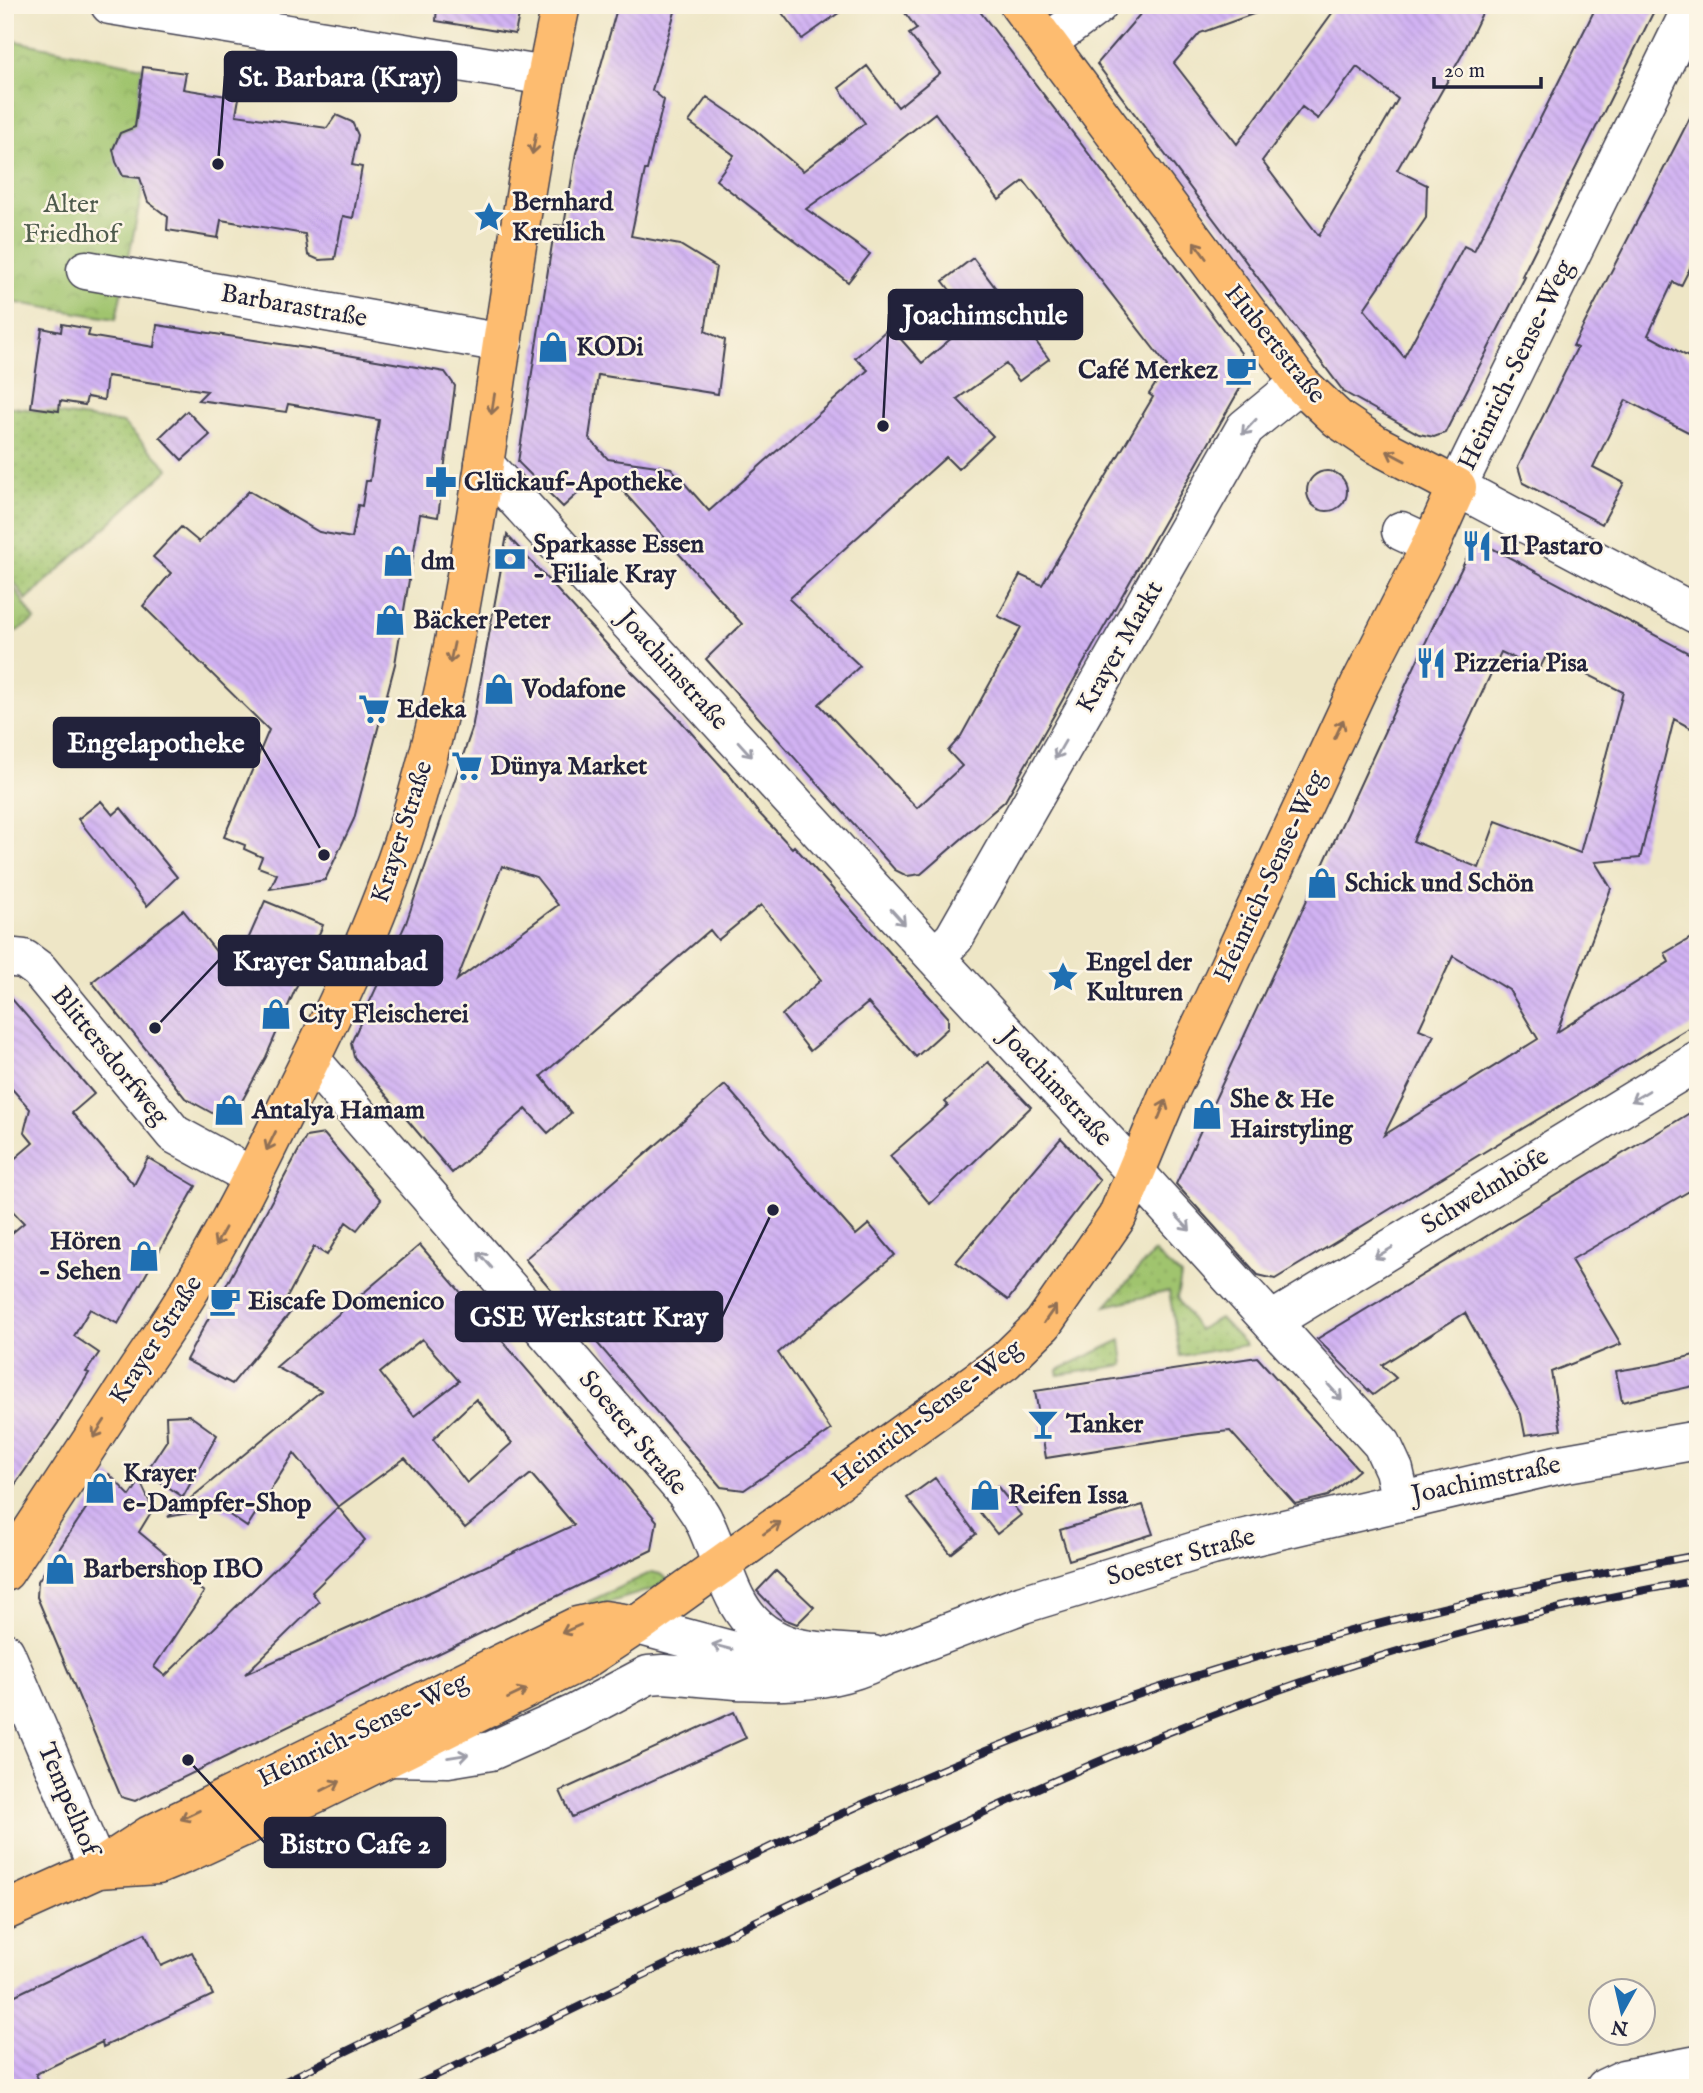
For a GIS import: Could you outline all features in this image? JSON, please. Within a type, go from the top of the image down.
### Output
[{"type":"main road","name":"Krayer Straße","points":[[5,1572],[182,1303],[253,1177],[366,940],[408,826],[464,599],[546,76],[561,5]]},
{"type":"main road","name":"Hubertstraße","points":[[1019,5],[1300,383],[1338,419],[1375,444],[1457,488]]},
{"type":"main road","name":"Heinrich-Sense-Weg","points":[[98,1869],[158,1865],[176,1858],[307,1798],[584,1660],[637,1625],[1005,1361],[1043,1324],[1109,1232],[1167,1097],[1353,698],[1416,538],[1457,488]]},
{"type":"main road","name":"Heinrich-Sense-Weg","points":[[5,1911],[98,1869],[150,1835],[577,1626],[604,1620],[637,1625]]},
{"type":"street","points":[[110,5],[546,76]]},
{"type":"street","points":[[1048,42],[1098,5]]},
{"type":"street","name":"Heinrich-Sense-Weg","points":[[1457,488],[1693,5]]},
{"type":"street","name":"Barbarastraße","points":[[86,270],[503,343]]},
{"type":"street","points":[[1292,421],[1300,383]]},
{"type":"street","name":"Krayer Markt","points":[[935,957],[954,938],[1245,428],[1300,383]]},
{"type":"street","name":"Joachimstraße","points":[[484,464],[1382,1444],[1394,1470],[1401,1501],[1561,1464],[1698,1440]]},
{"type":"street","name":"Hubertstraße","points":[[1457,488],[1698,615]]},
{"type":"street","name":"Blittersdorfweg","points":[[5,957],[24,960],[39,970],[174,1134],[253,1177]]},
{"type":"street","name":"Soester Straße","points":[[310,1060],[687,1494],[704,1521],[740,1606],[752,1622],[773,1638],[803,1649],[886,1656]]},
{"type":"street","name":"Schwelmhöfe","points":[[1272,1321],[1698,1061]]},
{"type":"street","name":"Soester Straße","points":[[681,1675],[780,1681],[830,1677],[867,1667],[886,1656],[1023,1604],[1212,1546],[1401,1501]]},
{"type":"street","name":"Soester Straße","points":[[637,1625],[771,1661],[806,1665],[886,1656]]},
{"type":"street","name":"Tempelhof","points":[[5,1652],[98,1869]]},
{"type":"street","name":"Heinrich-Sense-Weg","points":[[390,1757],[448,1758],[491,1751],[576,1713],[648,1675],[681,1675]]},
{"type":"street","points":[[1605,2088],[1625,2079],[1698,2065]]},
{"type":"green space","name":"Alter Friedhof","points":[[5,39],[143,67],[135,127],[120,133],[113,149],[145,178],[116,319],[5,301]]},
{"type":"green space","points":[[5,406],[123,423],[169,469],[26,600],[5,568]]},
{"type":"green space","points":[[5,574],[35,620],[5,638]]},
{"type":"green space","points":[[1154,1252],[1181,1276],[1177,1298],[1198,1330],[1220,1318],[1246,1345],[1180,1356],[1169,1291],[1106,1306]]},
{"type":"green space","points":[[1121,1340],[1124,1365],[1058,1375],[1058,1370]]},
{"type":"green space","points":[[652,1572],[673,1583],[591,1608],[588,1602]]},
{"type":"building","points":[[437,5],[521,5],[515,34],[436,21]]},
{"type":"building","points":[[618,5],[677,5],[652,90],[664,100],[631,236],[680,245],[716,267],[705,331],[725,340],[718,394],[598,375],[589,438],[608,459],[671,468],[709,511],[868,370],[855,358],[890,327],[922,363],[973,320],[943,281],[973,258],[1049,359],[1019,381],[1006,364],[957,399],[993,436],[958,469],[946,457],[789,599],[860,666],[819,704],[917,808],[962,766],[948,751],[961,736],[1021,627],[998,616],[1020,575],[1042,585],[1153,397],[1149,394],[1167,366],[1024,181],[999,200],[935,113],[806,209],[870,254],[848,282],[716,180],[734,155],[689,122],[707,97],[754,129],[803,171],[865,123],[839,88],[867,66],[898,107],[940,73],[909,34],[917,29],[899,5],[975,5],[1241,353],[1242,385],[1005,801],[921,874],[907,876],[895,870],[706,659],[742,624],[613,480],[598,494],[588,484],[563,507],[518,462],[555,225],[564,226],[576,153]]},
{"type":"building","points":[[776,5],[850,5],[802,39]]},
{"type":"building","points":[[1148,5],[1266,5],[1267,9],[1200,33],[1174,63],[1237,144],[1338,5],[1486,5],[1462,55],[1397,170],[1427,185],[1426,218],[1364,309],[1404,357],[1464,246],[1474,251],[1597,5],[1657,5],[1522,276],[1525,277],[1445,433],[1434,437],[1419,434],[1344,392],[1097,64]],"holes":[[[1357,67],[1398,99],[1319,236],[1262,161],[1302,107],[1318,119]]]},
{"type":"building","points":[[143,67],[186,73],[183,89],[239,98],[236,115],[327,128],[336,115],[352,122],[358,135],[352,165],[362,167],[353,218],[343,216],[335,259],[319,260],[308,255],[305,234],[221,220],[218,238],[167,230],[168,217],[148,202],[140,178],[123,176],[113,149],[120,133],[135,127]]},
{"type":"building","points":[[1698,102],[1698,252],[1681,286],[1673,282],[1648,335],[1698,362],[1698,437],[1626,400],[1593,467],[1624,483],[1602,524],[1523,483],[1518,466],[1577,348],[1573,346]]},
{"type":"building","points":[[62,324],[90,329],[88,336],[154,347],[157,325],[313,349],[445,372],[455,386],[438,517],[420,514],[395,664],[354,819],[325,880],[270,889],[277,874],[258,867],[262,857],[244,849],[245,845],[224,837],[269,730],[143,606],[171,573],[153,557],[181,527],[199,542],[249,491],[319,532],[352,538],[358,505],[362,506],[366,481],[370,481],[379,420],[288,404],[286,412],[198,400],[207,391],[107,376],[104,400],[87,397],[85,405],[60,401],[59,411],[31,407],[42,328],[61,332]]},
{"type":"building","points":[[187,411],[210,435],[182,460],[160,437]]},
{"type":"building","points":[[1327,471],[1341,477],[1347,491],[1341,505],[1327,511],[1313,505],[1307,491],[1313,477]]},
{"type":"building","points":[[507,535],[631,671],[678,718],[731,777],[757,811],[792,848],[794,846],[948,1017],[948,1028],[916,1057],[868,1003],[810,1051],[782,1015],[821,980],[761,905],[718,940],[710,930],[541,1076],[571,1113],[548,1133],[526,1109],[452,1173],[354,1057],[351,1043],[406,923],[472,729]],"holes":[[[502,866],[536,877],[558,905],[457,980]]]},
{"type":"building","points":[[1484,544],[1698,658],[1698,732],[1674,719],[1640,858],[1595,862],[1611,888],[1557,1032],[1669,962],[1665,953],[1698,934],[1698,1022],[1275,1279],[1258,1275],[1176,1184],[1472,547]],"holes":[[[1501,652],[1539,670],[1547,654],[1623,692],[1580,853],[1496,821],[1479,868],[1413,841]],[[1453,956],[1509,990],[1538,1039],[1384,1135],[1434,1035],[1419,1029]]]},
{"type":"building","points":[[101,801],[113,815],[121,808],[177,877],[147,906],[78,819]]},
{"type":"building","points":[[265,901],[323,925],[266,1057],[230,1123],[185,1098],[92,982],[183,910],[226,964],[238,938],[247,942]]},
{"type":"building","points":[[5,991],[94,1094],[72,1113],[134,1185],[148,1158],[196,1186],[118,1324],[90,1309],[74,1336],[99,1353],[58,1423],[5,1499],[5,1239],[24,1223],[5,1203],[5,1167],[33,1143],[24,1132],[30,1109],[5,1081]]},
{"type":"building","points":[[988,1062],[1031,1107],[930,1204],[890,1156],[948,1105],[945,1102]]},
{"type":"building","points":[[725,1085],[856,1235],[869,1224],[895,1255],[778,1353],[831,1430],[744,1490],[721,1487],[525,1259]]},
{"type":"building","points":[[1698,1108],[1698,1186],[1571,1260],[1621,1344],[1551,1372],[1561,1430],[1525,1435],[1521,1414],[1465,1313],[1382,1365],[1396,1378],[1373,1395],[1317,1339]]},
{"type":"building","points":[[324,1134],[381,1200],[357,1230],[346,1222],[327,1255],[314,1247],[284,1303],[294,1308],[232,1384],[186,1360],[306,1137]]},
{"type":"building","points":[[1061,1138],[1100,1180],[1008,1300],[956,1262]]},
{"type":"building","points":[[420,1245],[657,1521],[652,1550],[135,1801],[121,1797],[37,1597],[38,1581],[109,1474],[130,1496],[140,1481],[153,1509],[139,1532],[181,1567],[187,1580],[204,1592],[154,1667],[165,1676],[338,1507],[294,1453],[247,1527],[218,1507],[168,1517],[321,1391],[276,1367]],"holes":[[[422,1339],[459,1381],[414,1416],[380,1373]],[[476,1399],[512,1443],[467,1483],[433,1439]],[[405,1458],[465,1528],[531,1474],[574,1525],[245,1674],[319,1602],[312,1592],[365,1540],[338,1507]]]},
{"type":"building","points":[[1698,1354],[1698,1385],[1622,1402],[1616,1371]]},
{"type":"building","points":[[1257,1357],[1359,1470],[1328,1496],[1295,1504],[1230,1431],[1046,1458],[1035,1391]]},
{"type":"building","points":[[189,1415],[217,1435],[183,1497],[146,1472],[167,1440],[166,1416]]},
{"type":"building","points":[[935,1478],[976,1534],[951,1554],[907,1498]]},
{"type":"building","points":[[997,1486],[1021,1515],[997,1534],[974,1505]]},
{"type":"building","points":[[1143,1505],[1153,1534],[1069,1560],[1060,1530]]},
{"type":"building","points":[[776,1571],[814,1607],[797,1624],[784,1619],[757,1591]]},
{"type":"building","points":[[734,1712],[746,1738],[572,1817],[560,1791]]},
{"type":"building","points":[[145,1933],[161,1966],[192,1952],[213,1995],[103,2047],[102,2042],[36,2074],[38,2079],[20,2088],[5,2088],[5,2000]]},
{"type":"railway","points":[[271,2088],[813,1827],[1016,1739],[1183,1680],[1352,1630],[1524,1589],[1698,1555]]},
{"type":"railway","points":[[410,2088],[946,1830],[1078,1770],[1211,1715],[1381,1656],[1486,1626],[1698,1580]]},
{"type":"place","name":"St. Barbara (Kray)","points":[[218,164]]},
{"type":"place","name":"Bernhard Kreulich","points":[[489,217]]},
{"type":"place","name":"KODi","points":[[553,347]]},
{"type":"place","name":"Café Merkez","points":[[1241,370]]},
{"type":"place","name":"Joachimschule","points":[[883,426]]},
{"type":"place","name":"Glückauf-Apotheke","points":[[441,482]]},
{"type":"place","name":"Il Pastaro","points":[[1477,546]]},
{"type":"place","name":"Sparkasse Essen - Filiale Kray","points":[[510,559]]},
{"type":"place","name":"dm","points":[[398,561]]},
{"type":"place","name":"Bäcker Peter","points":[[390,620]]},
{"type":"place","name":"Pizzeria Pisa","points":[[1431,663]]},
{"type":"place","name":"Vodafone","points":[[499,689]]},
{"type":"place","name":"Edeka","points":[[374,709]]},
{"type":"place","name":"Dünya Market","points":[[467,766]]},
{"type":"place","name":"Engelapotheke","points":[[324,855]]},
{"type":"place","name":"Schick und Schön","points":[[1322,883]]},
{"type":"place","name":"Engel der Kulturen","points":[[1063,977]]},
{"type":"place","name":"City Fleischerei","points":[[276,1014]]},
{"type":"place","name":"Krayer Saunabad","points":[[155,1028]]},
{"type":"place","name":"Antalya Hamam","points":[[229,1110]]},
{"type":"place","name":"She & He Hairstyling","points":[[1207,1114]]},
{"type":"place","name":"GSE Werkstatt Kray","points":[[773,1210]]},
{"type":"place","name":"Hören - Sehen","points":[[144,1256]]},
{"type":"place","name":"Eiscafe Domenico","points":[[225,1301]]},
{"type":"place","name":"Tanker","points":[[1043,1424]]},
{"type":"place","name":"Krayer e-Dampfer-Shop","points":[[100,1488]]},
{"type":"place","name":"Reifen Issa","points":[[985,1495]]},
{"type":"place","name":"Barbershop IBO","points":[[60,1569]]},
{"type":"place","name":"Bistro Cafe 2","points":[[188,1760]]}]
